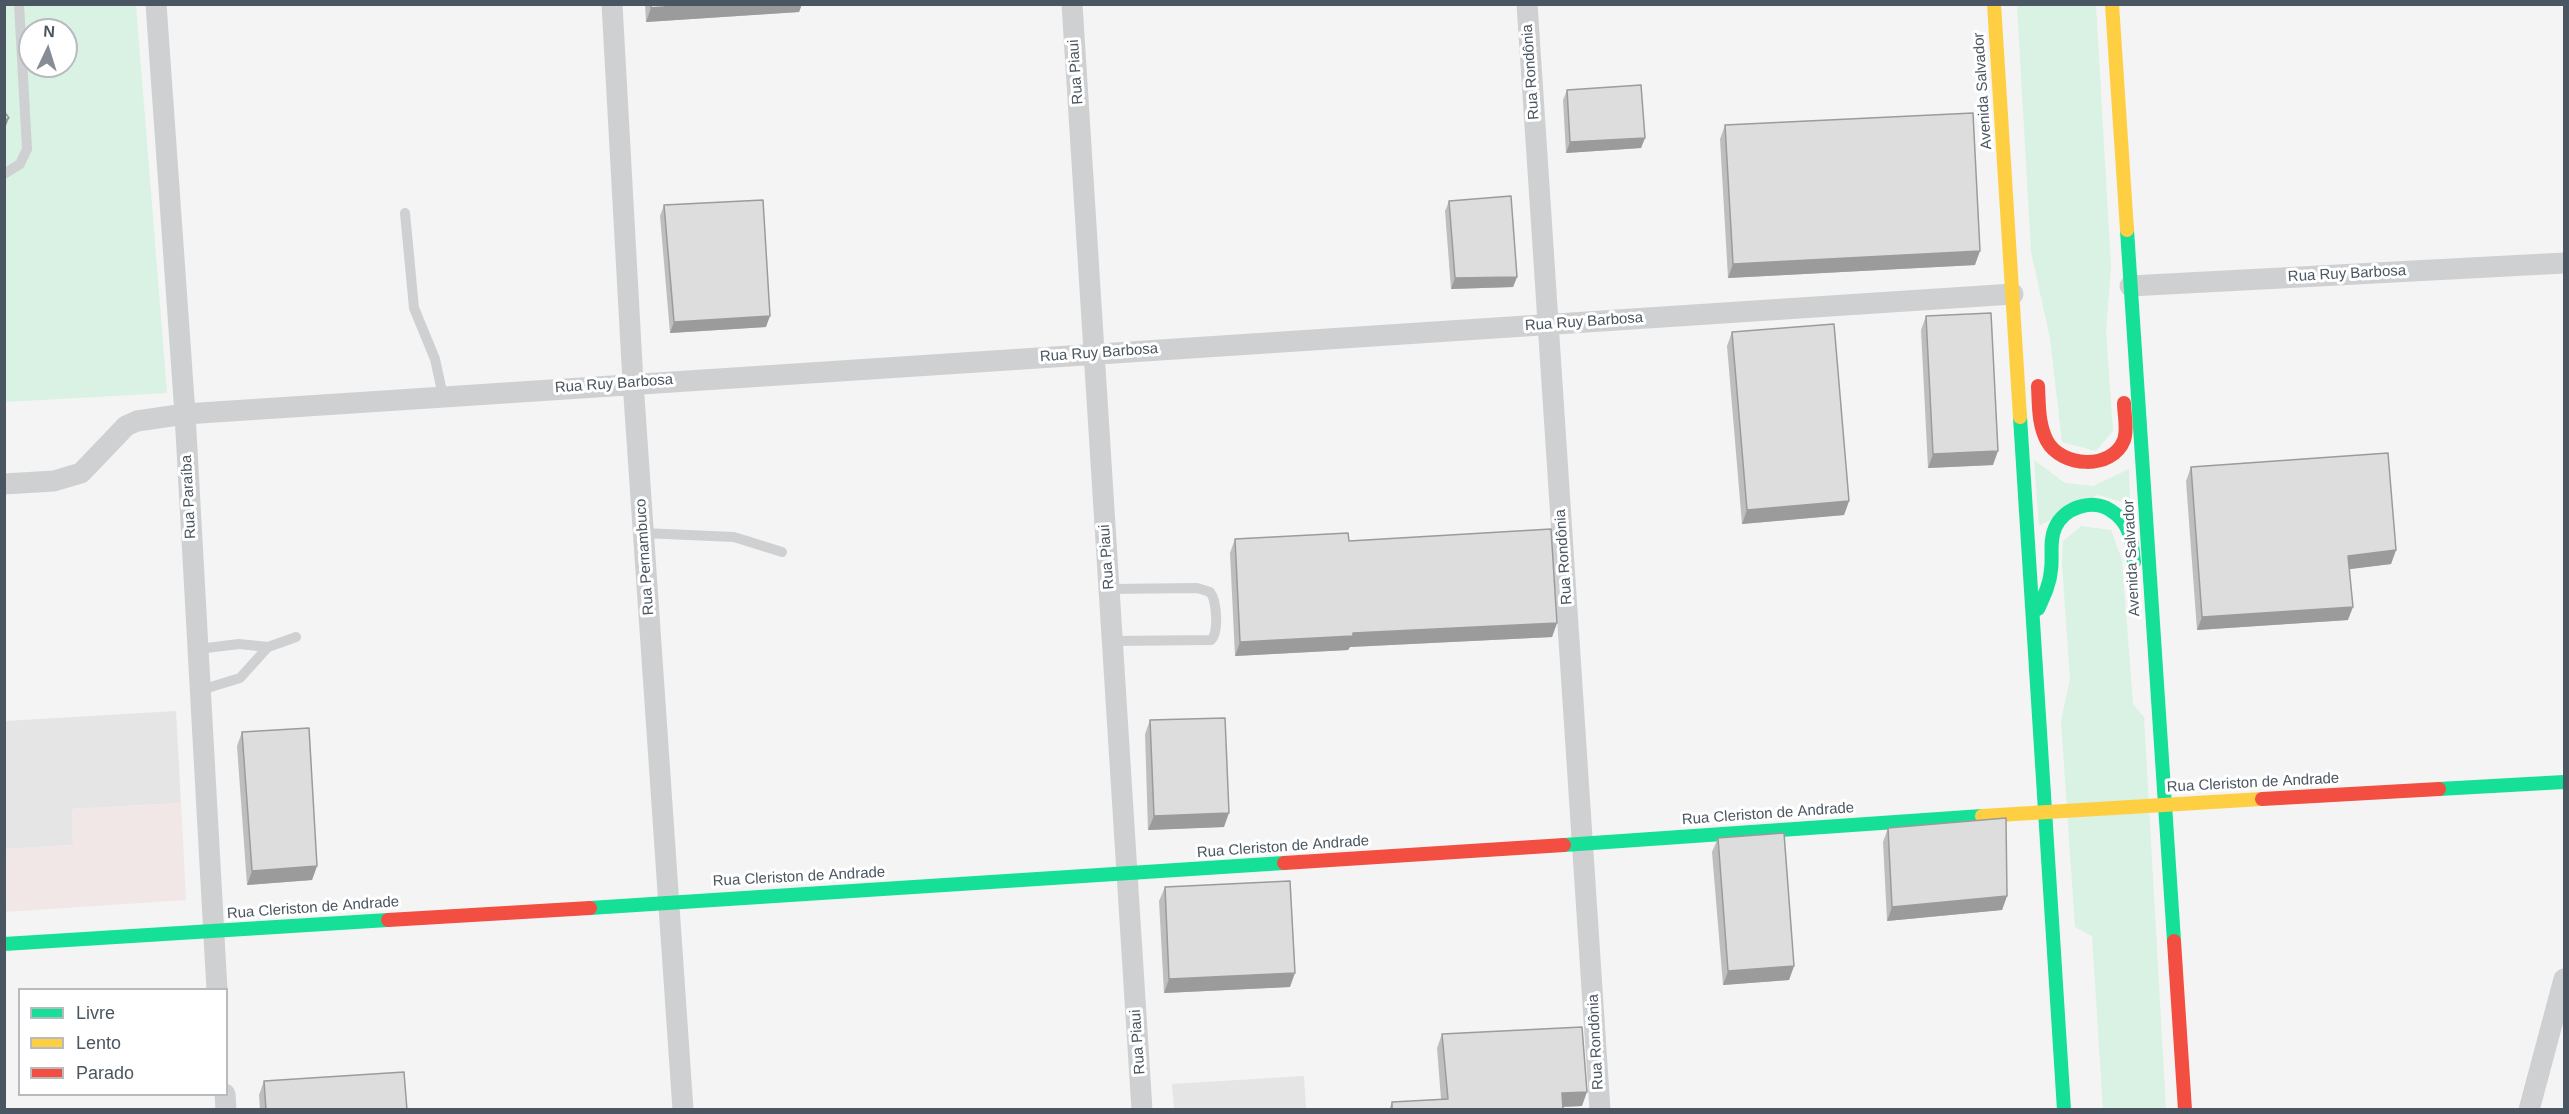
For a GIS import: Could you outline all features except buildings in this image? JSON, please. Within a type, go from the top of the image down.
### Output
[{"type":"main road","name":"Avenida Salvador","points":[[1994,4],[2064,1110]]},
{"type":"main road","name":"Avenida Salvador","points":[[2112,4],[2185,1110]]},
{"type":"main road","points":[[2016,348],[2032,368],[2041,426],[2053,448],[2070,461],[2096,462],[2113,453],[2124,441],[2126,368],[2136,350]]},
{"type":"main road","points":[[2033,620],[2048,589],[2051,576],[2051,540],[2055,525],[2064,514],[2083,504],[2103,505],[2122,517],[2130,531],[2137,576],[2151,597]]},
{"type":"main road","name":"Rua Cleriston de Andrade","points":[[4,944],[1127,874],[2164,804],[2565,782]]},
{"type":"street","name":"Rua Paraíba","points":[[156,4],[184,414],[217,988]]},
{"type":"street","name":"Rua Pernambuco","points":[[612,4],[633,382],[683,1110]]},
{"type":"street","name":"Rua Piaui","points":[[1072,4],[1142,1110]]},
{"type":"street","name":"Rua Rondônia","points":[[1527,4],[1600,1110]]},
{"type":"street","name":"Rua Ruy Barbosa","points":[[2130,286],[2565,263]]},
{"type":"street","name":"Rua Ruy Barbosa","points":[[4,484],[54,481],[81,474],[126,426],[184,414],[633,382],[2013,294]]},
{"type":"street","points":[[2529,1110],[2565,979]]},
{"type":"lane","points":[[4,174],[20,164],[27,149],[18,4]]},
{"type":"lane","points":[[405,213],[414,308],[435,359],[443,396]]},
{"type":"lane","points":[[643,533],[734,537],[782,552]]},
{"type":"lane","points":[[1109,589],[1197,588],[1210,592],[1215,606],[1215,636],[1211,640],[1113,641]]},
{"type":"lane","points":[[198,649],[239,644],[268,647],[296,637]]},
{"type":"lane","points":[[201,690],[240,678],[268,647]]},
{"type":"shaded area","points":[[176,711],[181,803],[72,809],[73,845],[5,849],[5,721]]},
{"type":"shaded area","points":[[181,803],[186,900],[5,912],[5,849],[73,845],[72,809]]},
{"type":"shaded area","points":[[1304,1076],[1306,1109],[1174,1109],[1172,1084]]},
{"type":"green space","points":[[5,5],[136,5],[167,393],[5,402]]},
{"type":"green space","points":[[2017,5],[2096,5],[2111,268],[2106,331],[2113,431],[2096,451],[2062,442],[2050,338],[2031,252]]},
{"type":"green space","points":[[2034,460],[2065,483],[2093,486],[2129,469],[2130,504],[2098,495],[2039,526]]},
{"type":"green space","points":[[2081,526],[2111,530],[2122,560],[2133,704],[2144,717],[2166,1109],[2103,1109],[2092,936],[2075,927],[2061,721],[2070,679],[2062,564],[2063,541]]},
{"type":"traffic: fast","points":[[2127,230],[2174,941]]},
{"type":"traffic: fast","points":[[2020,417],[2064,1110]]},
{"type":"traffic: fast","points":[[2038,609],[2046,590],[2052,565],[2053,533],[2059,521],[2071,510],[2095,505],[2117,515],[2129,532],[2134,562]]},
{"type":"traffic: fast","points":[[2439,789],[2564,782]]},
{"type":"traffic: fast","points":[[1564,845],[1982,816]]},
{"type":"traffic: fast","points":[[590,908],[1284,863]]},
{"type":"traffic: fast","points":[[4,944],[388,920]]},
{"type":"traffic: slow","points":[[1994,4],[2020,417]]},
{"type":"traffic: slow","points":[[2112,4],[2127,230]]},
{"type":"traffic: slow","points":[[1982,816],[2262,799]]},
{"type":"traffic: jam","points":[[2038,386],[2040,421],[2047,441],[2054,450],[2074,460],[2098,461],[2118,450],[2125,436],[2124,403]]},
{"type":"traffic: jam","points":[[2262,799],[2439,789]]},
{"type":"traffic: jam","points":[[1284,863],[1564,845]]},
{"type":"traffic: jam","points":[[388,920],[590,908]]},
{"type":"traffic: jam","points":[[2174,941],[2185,1110]]}]
